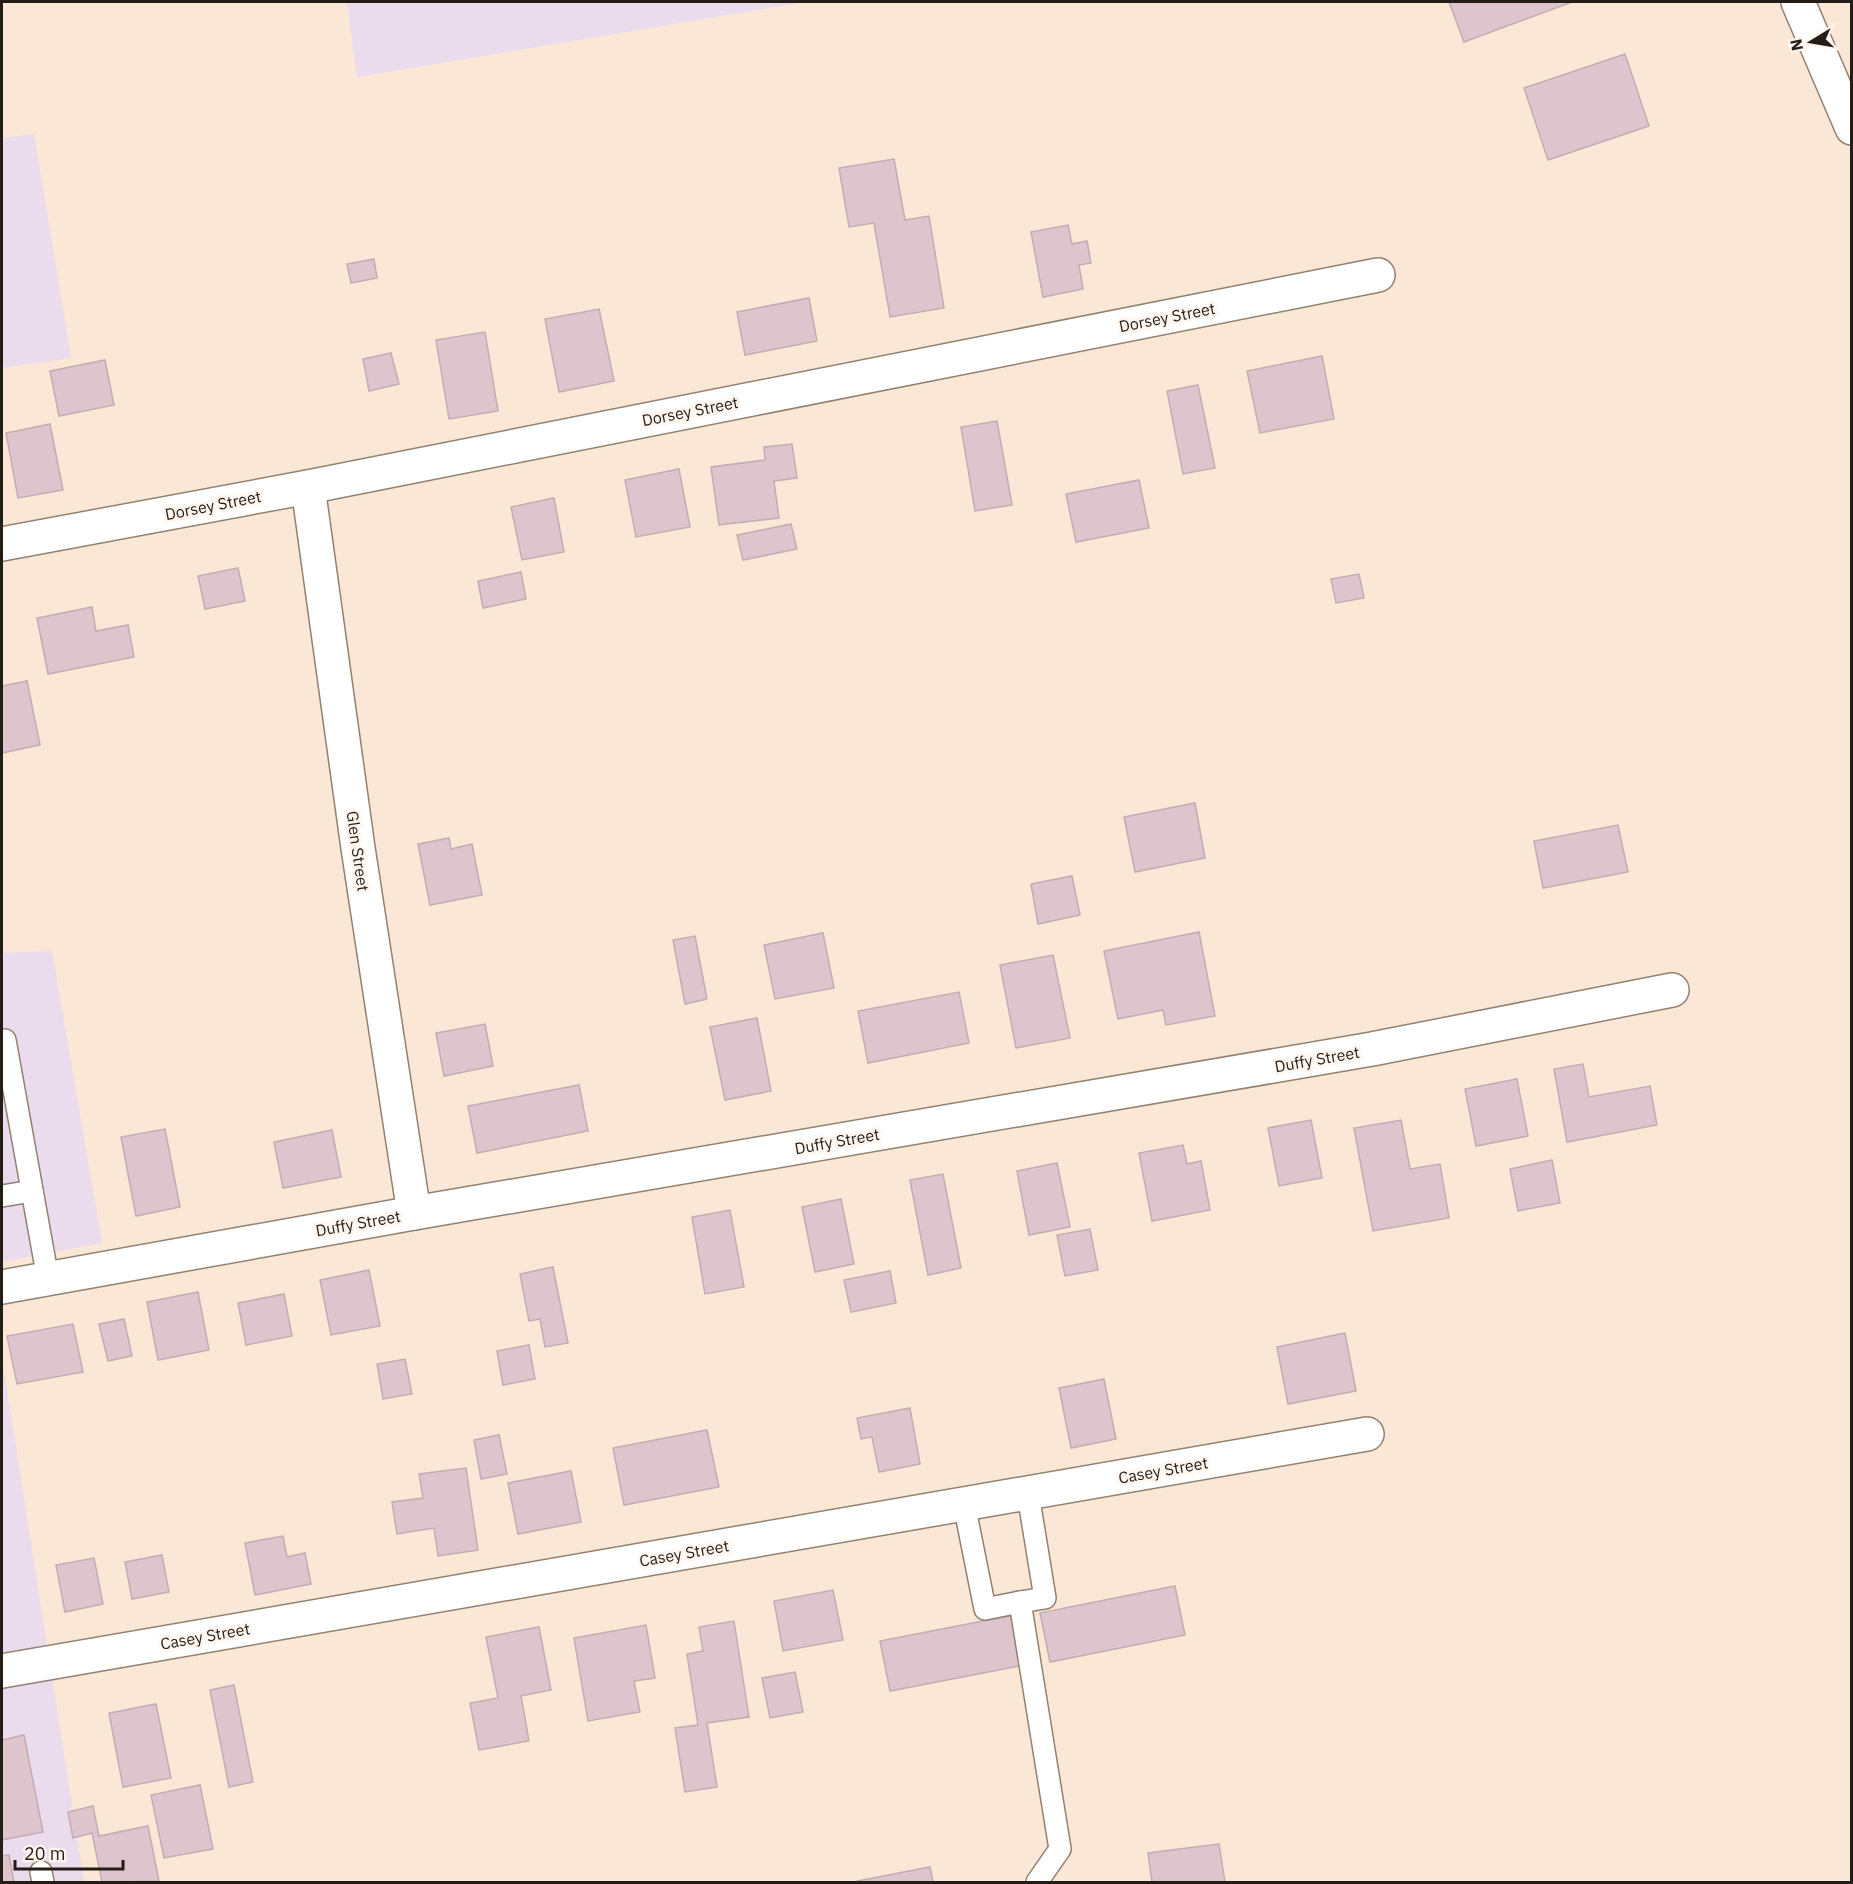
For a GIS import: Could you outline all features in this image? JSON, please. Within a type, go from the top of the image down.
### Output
[{"type":"street","points":[[1798,2],[1851,128]]},
{"type":"street","name":"Dorsey Street","points":[[2,544],[308,487],[1378,275]]},
{"type":"street","name":"Glen Street","points":[[308,487],[358,848],[414,1213]]},
{"type":"street","name":"Duffy Street","points":[[2,1287],[414,1213],[1372,1050],[1672,990]]},
{"type":"street","name":"Casey Street","points":[[2,1671],[1367,1434]]},
{"type":"lane","points":[[3,1040],[48,1279]]},
{"type":"lane","points":[[2,1196],[32,1191]]},
{"type":"lane","points":[[964,1504],[985,1609],[1045,1598],[1028,1494]]},
{"type":"lane","points":[[1020,1602],[1060,1849],[1037,1882]]},
{"type":"shaded area","points":[[347,2],[805,2],[357,77]]},
{"type":"shaded area","points":[[34,134],[71,358],[2,368],[2,138]]},
{"type":"shaded area","points":[[52,951],[102,1243],[2,1262],[2,953]]},
{"type":"shaded area","points":[[2,1358],[84,1882],[2,1882]]},
{"type":"building","points":[[1449,2],[1572,2],[1464,42]]},
{"type":"building","points":[[1625,54],[1649,126],[1548,160],[1524,88]]},
{"type":"building","points":[[894,159],[905,220],[929,216],[944,308],[890,317],[874,223],[849,227],[839,168]]},
{"type":"building","points":[[1068,225],[1072,244],[1087,241],[1091,263],[1079,265],[1083,289],[1043,297],[1031,232]]},
{"type":"building","points":[[374,259],[377,278],[351,283],[347,264]]},
{"type":"building","points":[[809,298],[817,341],[745,355],[737,312]]},
{"type":"building","points":[[599,309],[614,381],[559,392],[545,319]]},
{"type":"building","points":[[485,332],[498,411],[449,419],[436,340]]},
{"type":"building","points":[[391,353],[399,384],[369,391],[363,359]]},
{"type":"building","points":[[1322,356],[1334,419],[1260,433],[1247,371]]},
{"type":"building","points":[[105,360],[114,405],[59,416],[50,371]]},
{"type":"building","points":[[1198,385],[1215,468],[1183,474],[1167,391]]},
{"type":"building","points":[[997,421],[1012,505],[975,511],[961,427]]},
{"type":"building","points":[[50,424],[63,490],[18,498],[6,433]]},
{"type":"building","points":[[792,444],[797,478],[774,481],[779,518],[719,525],[711,467],[765,460],[764,447]]},
{"type":"building","points":[[679,469],[690,527],[636,537],[625,480]]},
{"type":"building","points":[[1139,480],[1149,528],[1076,542],[1066,494]]},
{"type":"building","points":[[554,498],[564,552],[522,560],[511,507]]},
{"type":"building","points":[[791,524],[797,549],[743,560],[737,535]]},
{"type":"building","points":[[238,568],[245,601],[205,609],[198,576]]},
{"type":"building","points":[[521,572],[526,599],[483,608],[478,581]]},
{"type":"building","points":[[1359,574],[1364,598],[1336,603],[1331,579]]},
{"type":"building","points":[[92,607],[96,631],[128,625],[134,657],[48,674],[37,618]]},
{"type":"building","points":[[27,681],[40,745],[2,753],[2,686]]},
{"type":"building","points":[[1195,803],[1205,858],[1135,872],[1124,817]]},
{"type":"building","points":[[1618,825],[1628,872],[1543,888],[1534,841]]},
{"type":"building","points":[[449,838],[451,849],[472,844],[482,895],[430,905],[418,844]]},
{"type":"building","points":[[1072,876],[1080,915],[1038,924],[1031,884]]},
{"type":"building","points":[[1199,932],[1215,1016],[1166,1025],[1163,1010],[1118,1019],[1104,951]]},
{"type":"building","points":[[823,933],[834,988],[775,999],[764,945]]},
{"type":"building","points":[[695,936],[707,999],[685,1004],[673,940]]},
{"type":"building","points":[[1053,955],[1070,1038],[1016,1048],[1000,965]]},
{"type":"building","points":[[959,992],[969,1043],[868,1063],[858,1011]]},
{"type":"building","points":[[757,1018],[771,1091],[725,1100],[710,1027]]},
{"type":"building","points":[[485,1024],[493,1066],[444,1076],[436,1033]]},
{"type":"building","points":[[1583,1064],[1589,1097],[1650,1086],[1657,1125],[1567,1142],[1554,1069]]},
{"type":"building","points":[[1517,1079],[1528,1136],[1476,1146],[1465,1089]]},
{"type":"building","points":[[579,1085],[588,1131],[477,1153],[468,1106]]},
{"type":"building","points":[[1311,1120],[1322,1178],[1279,1186],[1268,1128]]},
{"type":"building","points":[[1401,1120],[1410,1169],[1440,1164],[1449,1218],[1373,1231],[1354,1128]]},
{"type":"building","points":[[165,1129],[180,1207],[136,1216],[121,1137]]},
{"type":"building","points":[[332,1130],[341,1177],[283,1188],[274,1142]]},
{"type":"building","points":[[1183,1145],[1187,1164],[1201,1161],[1210,1210],[1152,1221],[1139,1153]]},
{"type":"building","points":[[1552,1160],[1560,1203],[1518,1211],[1510,1169]]},
{"type":"building","points":[[1057,1163],[1070,1227],[1029,1235],[1017,1171]]},
{"type":"building","points":[[943,1174],[961,1268],[928,1275],[910,1180]]},
{"type":"building","points":[[841,1199],[854,1264],[815,1272],[802,1207]]},
{"type":"building","points":[[730,1210],[744,1287],[705,1294],[692,1217]]},
{"type":"building","points":[[1090,1229],[1098,1270],[1065,1276],[1057,1235]]},
{"type":"building","points":[[553,1267],[568,1343],[545,1347],[540,1319],[529,1321],[520,1274]]},
{"type":"building","points":[[369,1270],[380,1326],[331,1335],[320,1280]]},
{"type":"building","points":[[890,1271],[896,1303],[851,1312],[844,1280]]},
{"type":"building","points":[[198,1292],[209,1350],[158,1360],[147,1302]]},
{"type":"building","points":[[284,1294],[292,1336],[246,1345],[238,1303]]},
{"type":"building","points":[[124,1319],[132,1356],[108,1361],[99,1324]]},
{"type":"building","points":[[73,1324],[83,1372],[17,1384],[7,1336]]},
{"type":"building","points":[[1345,1333],[1356,1391],[1288,1404],[1277,1347]]},
{"type":"building","points":[[529,1345],[535,1379],[503,1385],[497,1351]]},
{"type":"building","points":[[405,1359],[412,1394],[383,1399],[377,1364]]},
{"type":"building","points":[[1104,1379],[1116,1439],[1071,1448],[1059,1388]]},
{"type":"building","points":[[910,1408],[920,1464],[879,1472],[872,1437],[861,1439],[857,1418]]},
{"type":"building","points":[[707,1430],[719,1487],[624,1505],[613,1448]]},
{"type":"building","points":[[499,1435],[507,1474],[481,1479],[474,1440]]},
{"type":"building","points":[[466,1468],[478,1550],[438,1556],[434,1528],[397,1534],[392,1502],[423,1498],[419,1474]]},
{"type":"building","points":[[571,1471],[581,1522],[518,1534],[508,1483]]},
{"type":"building","points":[[283,1536],[287,1557],[305,1553],[311,1584],[255,1595],[245,1543]]},
{"type":"building","points":[[162,1555],[169,1592],[132,1599],[125,1562]]},
{"type":"building","points":[[94,1558],[103,1604],[65,1612],[56,1565]]},
{"type":"building","points":[[1175,1586],[1185,1635],[1050,1662],[1040,1613]]},
{"type":"building","points":[[833,1590],[843,1640],[783,1651],[774,1601]]},
{"type":"building","points":[[1014,1615],[1024,1665],[890,1691],[880,1641]]},
{"type":"building","points":[[734,1621],[749,1717],[707,1723],[717,1787],[685,1792],[675,1728],[698,1725],[687,1654],[703,1651],[699,1627]]},
{"type":"building","points":[[646,1625],[655,1678],[634,1681],[640,1712],[588,1721],[574,1638]]},
{"type":"building","points":[[539,1627],[551,1690],[521,1696],[529,1741],[479,1750],[470,1703],[498,1698],[486,1637]]},
{"type":"building","points":[[795,1672],[803,1712],[770,1718],[762,1678]]},
{"type":"building","points":[[234,1685],[253,1782],[229,1787],[210,1690]]},
{"type":"building","points":[[156,1704],[171,1778],[123,1787],[109,1713]]},
{"type":"building","points":[[24,1735],[43,1832],[2,1840],[2,1740]]},
{"type":"building","points":[[200,1785],[213,1849],[164,1858],[151,1795]]},
{"type":"building","points":[[93,1806],[99,1836],[148,1826],[159,1881],[102,1882],[92,1833],[73,1838],[68,1812]]},
{"type":"building","points":[[1219,1844],[1225,1882],[1152,1882],[1148,1853]]},
{"type":"building","points":[[9,1855],[14,1882],[2,1882],[2,1856]]},
{"type":"building","points":[[930,1867],[933,1882],[857,1882],[857,1881]]}]
